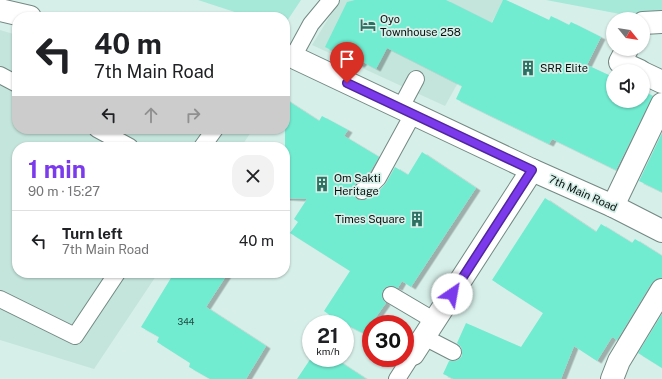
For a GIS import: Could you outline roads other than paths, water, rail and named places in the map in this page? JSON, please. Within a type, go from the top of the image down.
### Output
[{"type":"street","points":[[0,10],[12,13]]},
{"type":"street","points":[[650,23],[662,22]]},
{"type":"street","name":"7th Main Road","points":[[290,56],[532,170],[613,206],[662,231]]},
{"type":"street","points":[[623,56],[620,62],[624,64]]},
{"type":"street","points":[[650,76],[662,82]]},
{"type":"street","points":[[613,206],[662,104]]},
{"type":"street","points":[[424,337],[532,170]]},
{"type":"street","points":[[612,379],[619,361],[662,290]]},
{"type":"lane","points":[[290,55],[311,24],[331,0]]},
{"type":"lane","points":[[0,74],[12,81]]},
{"type":"lane","points":[[362,190],[371,185],[378,178],[407,112],[416,79]]},
{"type":"lane","points":[[106,134],[121,142]]},
{"type":"lane","points":[[0,299],[75,336],[114,278]]},
{"type":"lane","points":[[391,295],[424,337],[453,352]]},
{"type":"lane","points":[[397,379],[424,337]]},
{"type":"place","name":"Oyo Townhouse 258","points":[[368,25]]},
{"type":"place","name":"SRR Elite","points":[[528,68]]},
{"type":"place","name":"Om Sakti Heritage","points":[[322,184]]},
{"type":"place","name":"Times Square","points":[[417,219]]}]
